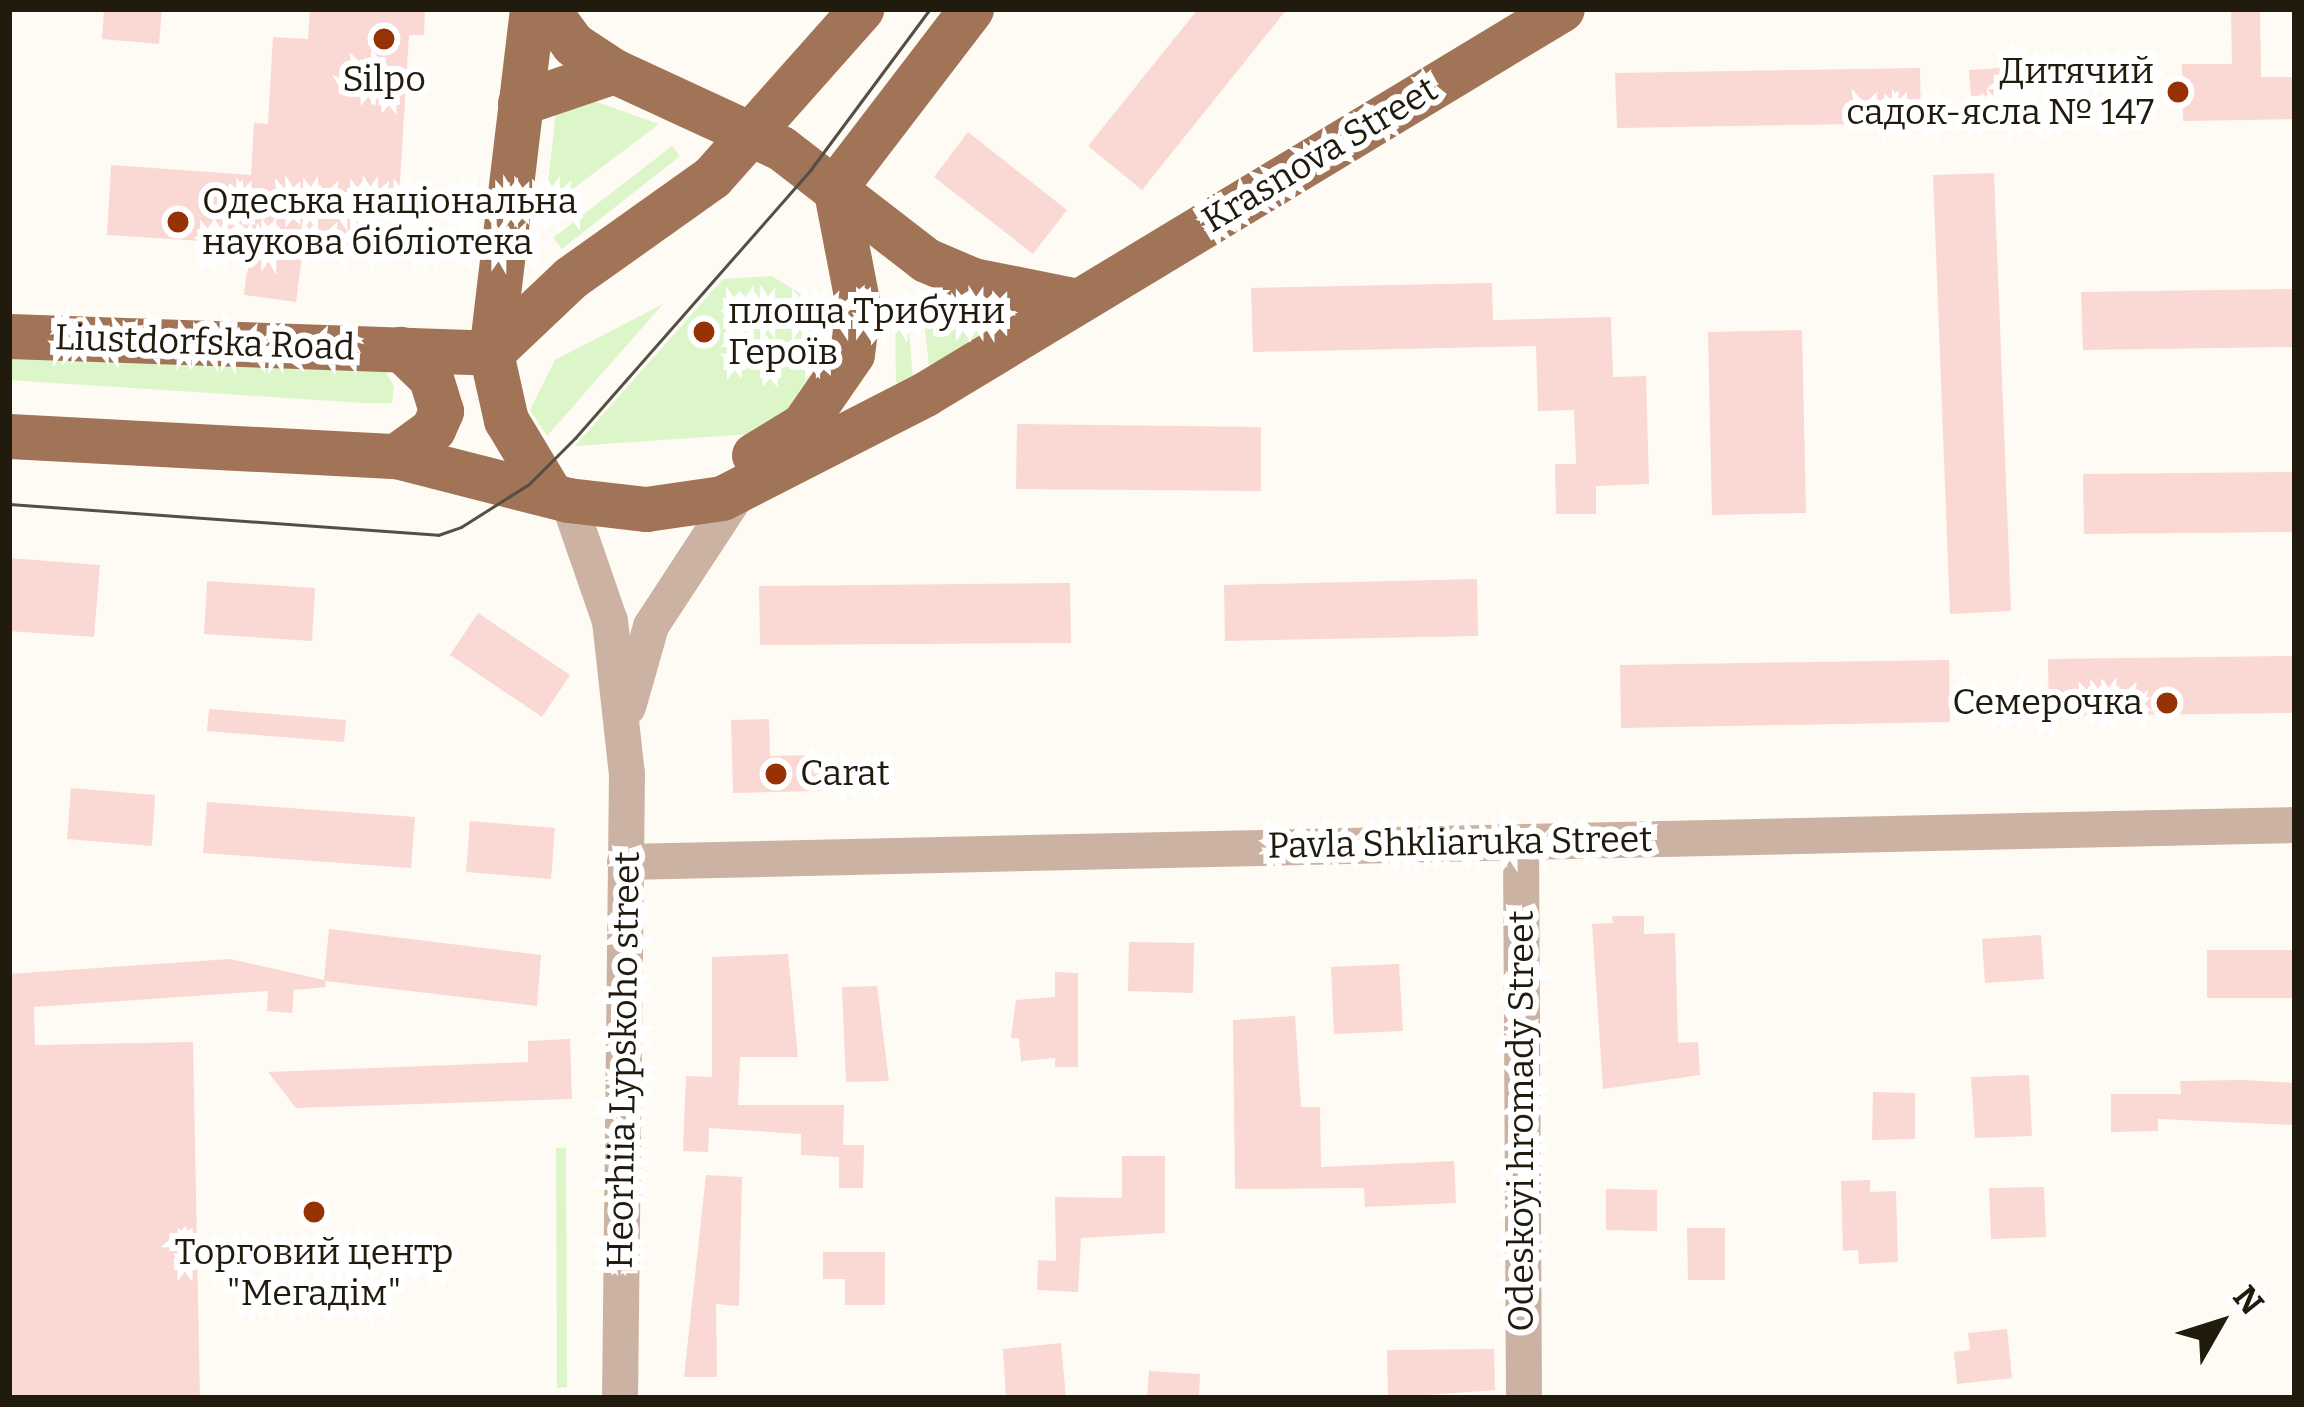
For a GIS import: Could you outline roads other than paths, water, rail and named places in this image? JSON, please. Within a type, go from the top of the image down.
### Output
[{"type":"main road","points":[[532,9],[491,353],[506,419],[548,484]]},
{"type":"main road","points":[[547,9],[573,44],[614,71],[751,134],[816,172],[926,260],[973,280],[1078,301]]},
{"type":"main road","points":[[491,353],[570,278],[665,217],[751,134],[861,9]]},
{"type":"main road","points":[[816,172],[970,9]]},
{"type":"main road","name":"Krasnova Street","points":[[740,490],[882,417],[1562,9]]},
{"type":"main road","points":[[520,103],[614,71]]},
{"type":"main road","points":[[548,484],[687,477],[768,450],[803,425],[852,354],[856,289],[816,172]]},
{"type":"main road","name":"Liustdorfska Road","points":[[9,336],[491,353]]},
{"type":"main road","name":"Liustdorfska Road","points":[[396,457],[433,429],[441,411],[431,378],[401,350]]},
{"type":"main road","points":[[9,436],[396,457],[548,484],[646,509],[740,490]]},
{"type":"street","name":"Heorhiia Lypskoho street","points":[[624,722],[651,626],[768,450]]},
{"type":"street","name":"Heorhiia Lypskoho street","points":[[548,484],[610,622],[624,722],[620,1398]]},
{"type":"street","name":"Pavla Shkliaruka Street","points":[[625,862],[2295,825]]},
{"type":"street","name":"Odeskoyi hromady Street","points":[[1521,843],[1524,1398]]},
{"type":"tram line","points":[[9,504],[438,535],[461,527],[529,484],[575,438],[811,169],[930,9]]},
{"type":"place","name":"Silpo","points":[[384,39]]},
{"type":"place","name":"Дитячий садок-ясла № 147","points":[[2178,92]]},
{"type":"place","name":"Одеська національна наукова бібліотека","points":[[178,222]]},
{"type":"place","name":"площа Трибуни Героїв","points":[[704,332]]},
{"type":"place","name":"Семерочка","points":[[2167,703]]},
{"type":"place","name":"Carat","points":[[776,774]]},
{"type":"place","name":"Торговий центр \"Мегадім\"","points":[[314,1212]]}]
